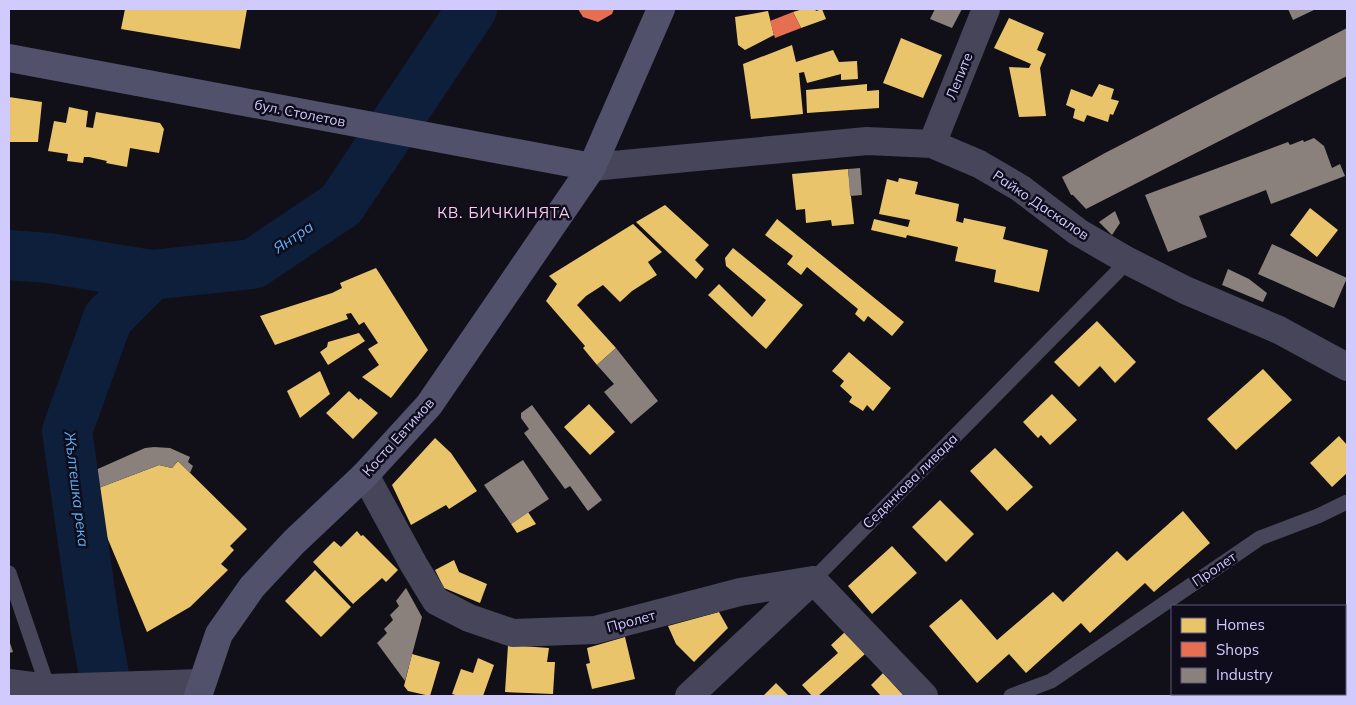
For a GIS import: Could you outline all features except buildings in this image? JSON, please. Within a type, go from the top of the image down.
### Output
[{"type":"main road","name":"Коста Евтимов","points":[[200,690],[219,634],[252,587],[294,542],[365,475],[429,405],[592,167],[661,9]]},
{"type":"main road","name":"бул. Столетов","points":[[9,58],[592,167]]},
{"type":"street","name":"Лепите","points":[[932,144],[986,9]]},
{"type":"street","name":"Райко Даскалов","points":[[592,167],[867,140],[932,144],[979,164],[1020,188],[1078,232],[1128,262],[1185,290],[1279,330],[1347,367]]},
{"type":"street","name":"Пролет","points":[[365,475],[436,601],[469,618],[513,633],[595,630],[740,592],[813,580]]},
{"type":"street","name":"Седянкова ливада","points":[[688,696],[813,580]]},
{"type":"street","points":[[813,580],[924,696]]},
{"type":"street","points":[[9,683],[58,688],[159,685],[200,690]]},
{"type":"lane","name":"Седянкова ливада","points":[[813,580],[1128,262]]},
{"type":"lane","name":"Пролет","points":[[1011,696],[1052,681],[1260,538],[1318,516],[1347,502]]},
{"type":"lane","points":[[9,572],[58,688]]},
{"type":"waterway","name":"Янтра","points":[[9,255],[48,258],[151,275],[253,264],[341,205],[472,9]]},
{"type":"waterway","name":"Жълтешка река","points":[[108,696],[95,626],[67,431],[108,318],[151,275]]},
{"type":"district","name":"КВ. БИЧКИНЯТА","points":[[504,212]]}]
